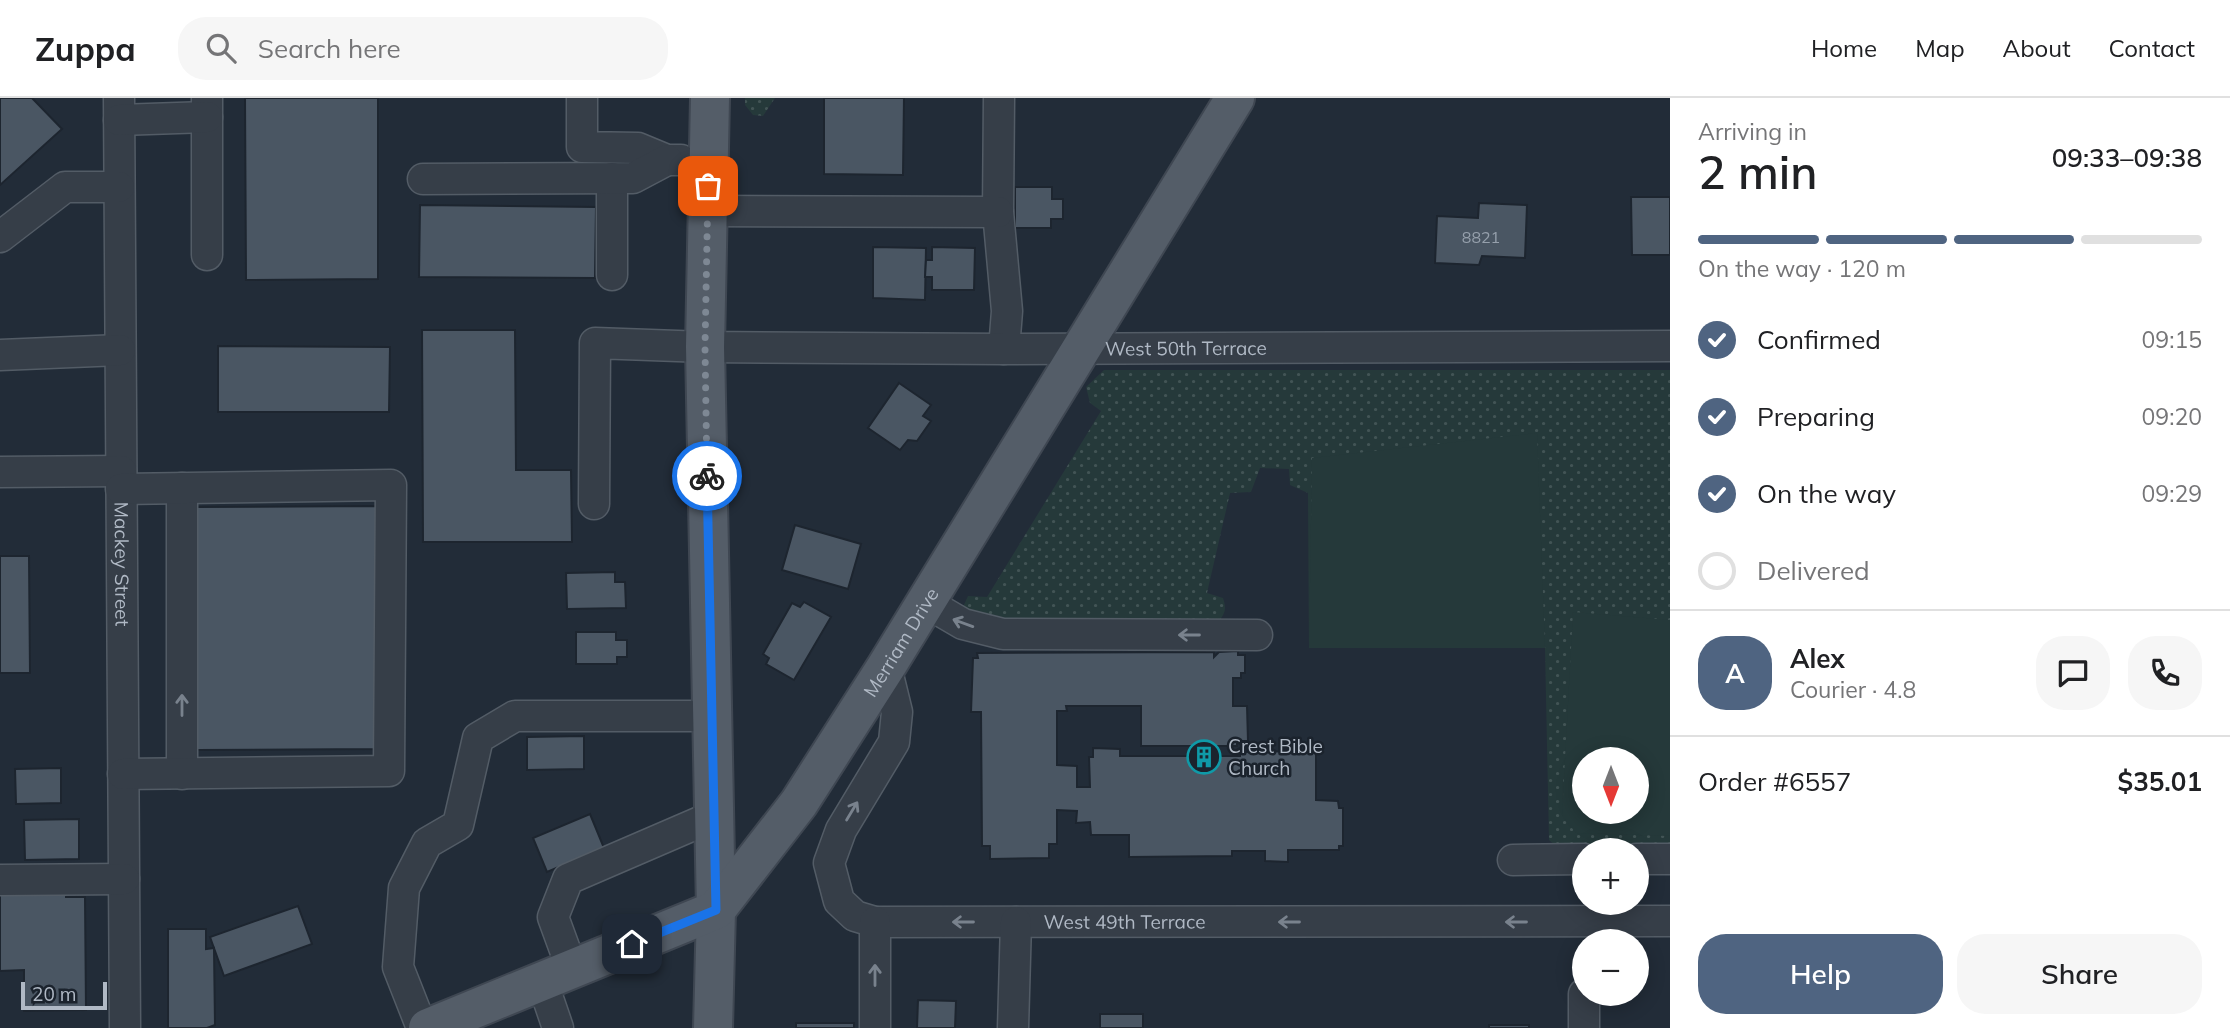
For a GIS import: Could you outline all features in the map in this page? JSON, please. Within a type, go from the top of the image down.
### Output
[{"type":"main road","points":[[710,98],[705,347],[716,910],[713,1028]]},
{"type":"main road","name":"Merriam Drive","points":[[439,1026],[716,910],[799,803],[927,603],[1235,98]]},
{"type":"street","points":[[582,98],[582,146],[638,148],[667,160],[709,160]]},
{"type":"street","points":[[999,98],[998,212],[1007,311],[1004,349]]},
{"type":"street","points":[[119,109],[207,108],[207,255]]},
{"type":"street","name":"Mackey Street","points":[[119,109],[125,1028]]},
{"type":"street","points":[[423,179],[633,178],[667,160]]},
{"type":"street","points":[[612,178],[612,275]]},
{"type":"street","points":[[0,237],[65,187],[119,187]]},
{"type":"street","points":[[708,211],[998,212]]},
{"type":"street","name":"West 50th Terrace","points":[[594,504],[595,343],[657,343],[705,347],[1004,349],[1670,346]]},
{"type":"street","points":[[0,355],[120,351]]},
{"type":"street","points":[[0,472],[121,480],[182,488],[391,485],[389,771],[123,774]]},
{"type":"street","points":[[182,488],[182,774]]},
{"type":"street","points":[[927,603],[963,625],[1003,634],[1257,635]]},
{"type":"street","name":"West 49th Terrace","points":[[886,667],[897,712],[894,742],[841,830],[829,863],[839,901],[855,916],[875,922],[1572,931]]},
{"type":"street","points":[[439,1026],[398,967],[404,888],[427,843],[458,825],[478,738],[515,716],[712,716]]},
{"type":"street","points":[[558,1028],[553,917],[568,879],[714,816]]},
{"type":"street","points":[[1513,860],[1572,859]]},
{"type":"street","points":[[1649,859],[1670,859]]},
{"type":"street","points":[[0,880],[124,879]]},
{"type":"street","name":"West 49th Terrace","points":[[1602,929],[1670,921]]},
{"type":"street","points":[[875,922],[875,1028]]},
{"type":"street","points":[[1013,1028],[1016,922]]},
{"type":"street","points":[[1584,1006],[1584,1028]]},
{"type":"green space","points":[[745,98],[775,98],[763,116],[753,115],[745,105]]},
{"type":"green space","points":[[1104,370],[1670,370],[1670,850],[1649,850],[1649,838],[1572,838],[1572,848],[1558,848],[1549,840],[1545,648],[1309,648],[1308,493],[1290,485],[1289,469],[1260,468],[1251,492],[1230,493],[1207,593],[1223,598],[1225,609],[1216,624],[1000,627],[963,607],[968,596],[987,597],[1101,411],[1090,403],[1086,387]]},
{"type":"green space","points":[[1537,433],[1545,648],[1309,648],[1312,458]]},
{"type":"green space","points":[[1573,612],[1670,620],[1670,836],[1576,833],[1562,815]]},
{"type":"building","points":[[0,98],[32,98],[62,129],[0,185]]},
{"type":"building","points":[[245,98],[378,98],[378,279],[246,280]]},
{"type":"building","points":[[824,98],[904,98],[903,175],[824,174]]},
{"type":"building","points":[[1015,187],[1052,187],[1052,199],[1063,199],[1063,219],[1051,219],[1051,228],[1015,228]]},
{"type":"building","points":[[1631,197],[1670,197],[1670,255],[1632,255]]},
{"type":"building","points":[[1479,203],[1527,205],[1525,258],[1482,256],[1479,265],[1435,263],[1437,216],[1478,218]]},
{"type":"building","points":[[420,205],[596,207],[595,278],[419,277]]},
{"type":"building","points":[[873,247],[926,248],[925,300],[873,298]]},
{"type":"building","points":[[932,247],[975,248],[974,290],[932,290],[932,277],[925,277],[926,260],[932,260]]},
{"type":"building","points":[[422,330],[515,330],[516,470],[571,470],[572,542],[423,542]]},
{"type":"building","points":[[218,346],[390,347],[389,412],[218,412]]},
{"type":"building","points":[[899,383],[931,405],[923,416],[931,421],[917,441],[908,440],[900,450],[868,428]]},
{"type":"building","points":[[377,506],[378,749],[197,750],[196,507]]},
{"type":"building","points":[[795,525],[861,544],[848,589],[782,570]]},
{"type":"building","points":[[0,556],[29,556],[30,673],[0,673]]},
{"type":"building","points":[[615,572],[615,582],[625,582],[626,608],[567,609],[566,573]]},
{"type":"building","points":[[804,602],[831,617],[794,680],[766,664],[769,658],[763,654],[792,603],[800,607]]},
{"type":"building","points":[[576,632],[616,632],[616,640],[627,640],[627,657],[617,657],[617,664],[576,664]]},
{"type":"building","name":"Crest Bible Church","points":[[1238,651],[1238,655],[1245,655],[1245,673],[1241,673],[1241,678],[1233,678],[1233,706],[1247,706],[1248,741],[1237,741],[1237,746],[1141,746],[1141,706],[1066,706],[1067,711],[1057,711],[1057,765],[1077,766],[1077,787],[1090,787],[1089,757],[1093,757],[1093,748],[1120,749],[1120,756],[1240,756],[1240,752],[1316,751],[1316,800],[1338,801],[1339,808],[1343,808],[1343,846],[1339,846],[1339,850],[1288,850],[1288,862],[1265,861],[1265,851],[1232,851],[1232,856],[1129,857],[1129,835],[1091,835],[1090,822],[1076,823],[1077,811],[1057,810],[1057,844],[1049,844],[1049,858],[990,859],[990,846],[982,846],[981,712],[971,712],[973,658],[978,658],[977,653],[1214,652],[1214,657],[1219,652]]},
{"type":"building","points":[[584,736],[584,769],[527,770],[527,737]]},
{"type":"building","points":[[61,768],[61,803],[16,804],[15,769]]},
{"type":"building","points":[[590,814],[604,848],[547,872],[533,838]]},
{"type":"building","points":[[79,819],[79,859],[25,860],[24,820]]},
{"type":"building","points":[[0,886],[66,886],[66,897],[85,897],[86,1010],[24,1011],[24,970],[0,971]]},
{"type":"building","points":[[298,906],[312,944],[224,976],[210,937]]},
{"type":"building","points":[[168,929],[206,929],[206,949],[214,948],[215,1025],[207,1028],[168,1028]]},
{"type":"building","points":[[918,1000],[956,1001],[955,1028],[917,1028]]},
{"type":"building","points":[[1100,1014],[1143,1014],[1143,1028],[1100,1028]]},
{"type":"building","points":[[796,1023],[854,1023],[854,1028],[796,1028]]},
{"type":"building","points":[[1489,1025],[1529,1025],[1529,1028],[1489,1028]]},
{"type":"way so far","points":[[707,476],[705,347],[708,186]]},
{"type":"place","name":"Crest Bible Church","points":[[1204,757]]},
{"type":"route","points":[[632,944],[716,910],[707,476]]}]
